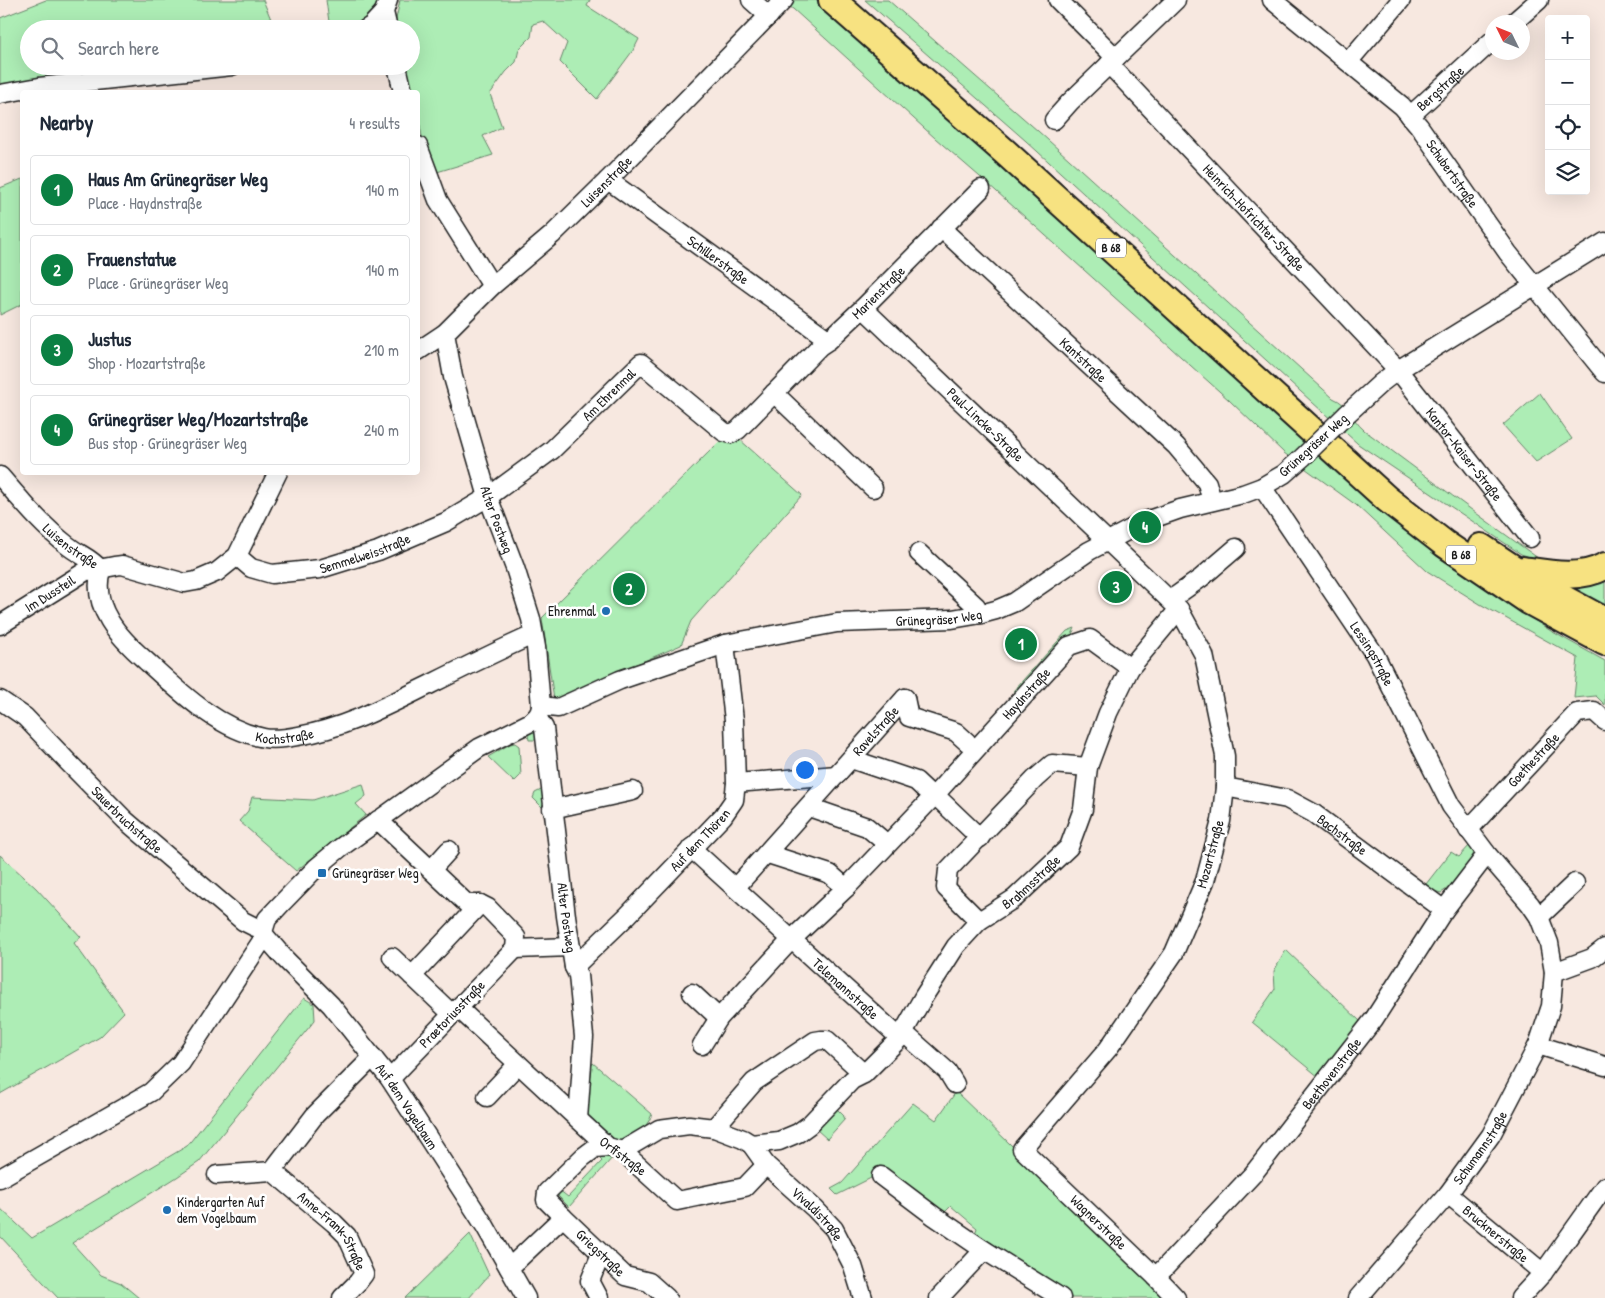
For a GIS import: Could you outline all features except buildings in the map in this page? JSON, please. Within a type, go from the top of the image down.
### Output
[{"type":"highway","name":"B 68","points":[[832,0],[1005,152],[1387,499],[1445,544],[1539,607],[1605,642]]},
{"type":"highway","name":"B 68","points":[[854,0],[1021,147],[1360,456],[1428,510],[1512,568],[1605,621]]},
{"type":"highway","name":"B 68","points":[[1512,568],[1554,575],[1586,573],[1605,566]]},
{"type":"highway","name":"B 68","points":[[1539,607],[1557,627],[1605,654]]},
{"type":"street","points":[[751,0],[777,7]]},
{"type":"street","name":"Heinrich-Hofrichter-Straße","points":[[1058,0],[1398,370]]},
{"type":"street","points":[[1054,120],[1176,0]]},
{"type":"street","name":"Schubertstraße","points":[[1272,0],[1402,106],[1420,126],[1508,253],[1605,373]]},
{"type":"street","points":[[1348,62],[1399,0]]},
{"type":"street","points":[[1522,15],[1539,0]]},
{"type":"street","name":"Luisenstraße","points":[[420,351],[445,333],[492,286],[552,235],[777,7]]},
{"type":"street","name":"Bergstraße","points":[[1410,116],[1485,48]]},
{"type":"street","points":[[22,90],[149,75]]},
{"type":"street","points":[[399,75],[403,90]]},
{"type":"street","points":[[0,94],[20,90]]},
{"type":"street","points":[[420,151],[438,200],[492,286]]},
{"type":"street","name":"Schillerstraße","points":[[608,180],[830,340]]},
{"type":"street","name":"Marienstraße","points":[[731,434],[738,430],[820,346],[830,340],[863,308],[981,188]]},
{"type":"street","name":"Kantstraße","points":[[941,228],[1176,446],[1206,483],[1212,501]]},
{"type":"street","name":"Grünegräser Weg","points":[[0,1178],[151,1092],[181,1063],[263,932],[272,914],[316,868],[378,820],[479,748],[518,729],[539,712],[558,708],[620,680],[725,644],[837,623],[952,619],[981,614],[1015,602],[1108,540],[1180,509],[1243,494],[1262,487],[1284,474],[1381,382],[1605,242]]},
{"type":"street","name":"Paul-Lincke-Straße","points":[[863,308],[1108,540]]},
{"type":"street","name":"Alter Postweg","points":[[445,333],[453,377],[488,497],[518,577],[531,618],[534,635],[539,712],[544,728],[552,809],[574,967],[578,975],[584,1037],[578,1119]]},
{"type":"street","name":"Am Ehrenmal","points":[[488,497],[552,450],[641,363],[724,432],[731,434]]},
{"type":"street","name":"Kantor-Kaiser-Straße","points":[[1398,370],[1530,538]]},
{"type":"street","points":[[774,393],[873,488]]},
{"type":"street","name":"Luisenstraße","points":[[0,476],[49,530],[68,546],[94,561],[101,570],[111,566],[122,565],[185,583],[196,582],[217,572],[237,556],[277,475]]},
{"type":"street","name":"Lessingstraße","points":[[1262,487],[1375,655],[1451,806],[1468,830]]},
{"type":"street","name":"Semmelweisstraße","points":[[237,556],[251,568],[272,574],[320,570],[378,552],[446,522],[488,497]]},
{"type":"street","name":"Mozartstraße","points":[[1022,1149],[1108,1049],[1174,953],[1205,881],[1220,821],[1225,787],[1225,756],[1204,655],[1175,604],[1108,540]]},
{"type":"street","name":"Brahmsstraße","points":[[751,1144],[779,1140],[798,1134],[852,1080],[864,1074],[884,1051],[902,1035],[956,946],[979,921],[1015,898],[1069,847],[1083,809],[1088,767],[1108,713],[1130,668],[1175,604],[1200,578],[1236,548]]},
{"type":"street","points":[[919,553],[976,606],[981,614]]},
{"type":"street","name":"Im Dussteil","points":[[0,625],[86,571],[101,570]]},
{"type":"street","name":"Kochstraße","points":[[101,570],[98,579],[100,599],[108,619],[140,656],[220,721],[239,730],[265,738],[285,738],[335,727],[372,713],[507,646],[534,635]]},
{"type":"street","name":"Haydnstraße","points":[[791,940],[846,888],[934,796],[1069,646],[1090,639],[1130,668]]},
{"type":"street","name":"Auf dem Thören","points":[[574,967],[628,915],[723,816],[734,800],[736,783],[734,720],[725,644]]},
{"type":"street","name":"Ravelstraße","points":[[735,888],[768,854],[905,698],[909,718],[956,732],[968,742]]},
{"type":"street","name":"Sauerbruchstraße","points":[[0,700],[26,716],[125,820],[243,921],[263,932]]},
{"type":"street","name":"Goethestraße","points":[[1468,830],[1578,713],[1594,711],[1605,721]]},
{"type":"street","name":"Ravelstraße","points":[[851,759],[916,781],[934,796]]},
{"type":"street","points":[[979,921],[946,888],[948,870],[1035,779],[1052,764],[1088,767]]},
{"type":"street","points":[[736,783],[837,775]]},
{"type":"street","name":"Bachstraße","points":[[1225,787],[1287,799],[1304,809],[1444,910]]},
{"type":"street","points":[[552,809],[633,791]]},
{"type":"street","points":[[934,796],[980,838]]},
{"type":"street","points":[[809,807],[867,827],[887,844]]},
{"type":"street","points":[[378,820],[467,904],[480,904],[488,908],[516,937],[515,949],[571,947]]},
{"type":"street","name":"Schumannstraße","points":[[1358,1298],[1448,1194],[1491,1135],[1538,1044],[1551,1006],[1554,972],[1549,943],[1539,917],[1468,830]]},
{"type":"street","name":"Telemannstraße","points":[[691,848],[791,940],[902,1035]]},
{"type":"street","points":[[431,870],[449,850]]},
{"type":"street","points":[[768,854],[830,874],[846,888]]},
{"type":"street","name":"Beethovenstraße","points":[[1156,1278],[1254,1174],[1374,1019],[1444,910],[1486,854]]},
{"type":"street","points":[[1539,917],[1575,883]]},
{"type":"street","points":[[412,976],[480,904]]},
{"type":"street","name":"Auf dem Vogelbaum","points":[[263,932],[331,1005],[390,1079],[486,1226],[526,1298]]},
{"type":"street","points":[[702,1045],[719,1018],[791,940]]},
{"type":"street","points":[[1554,972],[1592,958],[1605,948]]},
{"type":"street","name":"Praetoriusstraße","points":[[390,1079],[515,949]]},
{"type":"street","name":"Orffstraße","points":[[392,957],[412,976],[518,1064],[578,1119],[678,1200],[745,1187],[766,1165]]},
{"type":"street","points":[[692,993],[719,1018]]},
{"type":"street","points":[[902,1035],[947,1071],[955,1084]]},
{"type":"street","points":[[714,1128],[754,1082],[815,1041],[828,1040],[864,1074]]},
{"type":"street","points":[[1538,1044],[1605,1066]]},
{"type":"street","points":[[217,1175],[272,1171],[315,1115],[373,1057]]},
{"type":"street","points":[[487,1097],[518,1064]]},
{"type":"street","points":[[509,1268],[562,1217],[546,1200],[547,1192],[594,1148],[615,1149],[658,1129],[690,1125],[714,1128],[751,1144]]},
{"type":"street","name":"Vivaldistraße","points":[[751,1144],[766,1165],[815,1209],[834,1229],[853,1266],[862,1298]]},
{"type":"street","name":"Wagnerstraße","points":[[1022,1149],[1176,1298]]},
{"type":"street","name":"Anne-Frank-Straße","points":[[272,1171],[347,1236],[364,1274],[342,1298]]},
{"type":"street","points":[[881,1176],[934,1216],[1060,1298]]},
{"type":"street","points":[[1520,1298],[1543,1273],[1605,1186]]},
{"type":"street","name":"Brucknerstraße","points":[[1448,1194],[1543,1273]]},
{"type":"street","name":"Griegstraße","points":[[562,1217],[625,1276],[650,1282],[667,1298]]},
{"type":"street","points":[[939,1298],[984,1250]]},
{"type":"street","points":[[598,1298],[590,1281],[601,1254]]},
{"type":"green space","points":[[46,0],[263,0],[271,20],[20,20],[20,75],[96,75],[0,88],[0,18]]},
{"type":"green space","points":[[326,0],[384,0],[369,20],[329,20]]},
{"type":"green space","points":[[400,0],[590,0],[587,6],[639,39],[634,49],[597,99],[560,62],[567,43],[543,21],[533,24],[531,37],[519,49],[516,62],[490,94],[502,127],[483,136],[493,155],[437,172],[424,144],[420,120],[420,90],[410,90],[406,75],[420,75],[420,20],[396,20]]},
{"type":"green space","points":[[779,0],[821,0],[1435,555],[1551,631],[1605,661],[1605,705],[1596,696],[1574,698],[1578,658],[1480,604],[1427,571],[1356,505],[1284,453],[1229,400],[793,9]]},
{"type":"green space","points":[[865,0],[888,0],[1038,131],[1333,398],[1343,404],[1364,430],[1542,561],[1521,554],[1358,444],[1026,141]]},
{"type":"green space","points":[[20,180],[20,305],[0,315],[0,188]]},
{"type":"green space","points":[[1540,393],[1572,439],[1536,462],[1503,425]]},
{"type":"green space","points":[[724,437],[739,439],[802,495],[691,621],[681,645],[554,700],[542,618]]},
{"type":"green space","points":[[1605,571],[1605,610],[1559,581]]},
{"type":"green space","points":[[1075,628],[1069,641],[1013,695],[1014,690],[1067,631]]},
{"type":"green space","points":[[532,729],[536,729],[548,813],[533,798],[535,793],[543,789],[537,740],[529,740],[528,735]]},
{"type":"green space","points":[[515,743],[519,746],[521,775],[514,782],[488,757]]},
{"type":"green space","points":[[363,784],[366,796],[356,804],[366,815],[296,871],[239,821],[248,811],[252,797],[313,800]]},
{"type":"green space","points":[[1470,845],[1474,853],[1456,881],[1446,890],[1441,893],[1434,891],[1426,884],[1451,852],[1459,857]]},
{"type":"green space","points":[[0,855],[36,888],[81,937],[74,943],[124,1012],[100,1037],[0,1094]]},
{"type":"green space","points":[[1286,950],[1361,1022],[1319,1077],[1252,1022],[1275,989],[1274,971]]},
{"type":"green space","points":[[304,998],[314,1004],[315,1020],[199,1162],[72,1243],[101,1275],[121,1283],[139,1298],[58,1298],[0,1236],[0,1208],[32,1238],[187,1146]]},
{"type":"green space","points":[[593,1063],[652,1114],[643,1129],[617,1142],[586,1114],[591,1066]]},
{"type":"green space","points":[[956,1092],[1143,1272],[1167,1298],[1063,1298],[974,1236],[977,1228],[951,1206],[943,1214],[877,1175],[837,1195],[831,1189],[842,1183],[913,1103],[936,1120]]},
{"type":"green space","points":[[834,1106],[845,1119],[827,1139],[816,1129]]},
{"type":"green space","points":[[599,1151],[613,1157],[569,1207],[558,1196],[559,1190],[568,1197],[602,1161],[594,1153]]},
{"type":"green space","points":[[470,1234],[489,1275],[469,1298],[405,1298]]},
{"type":"place","name":"Grünegräser Weg/Mozartstraße","points":[[1145,527]]},
{"type":"place","name":"Justus","points":[[1116,587]]},
{"type":"place","name":"Frauenstatue","points":[[629,589]]},
{"type":"place","name":"Ehrenmal","points":[[606,611]]},
{"type":"place","name":"Haus Am Grünegräser Weg","points":[[1021,644]]},
{"type":"place","name":"Grünegräser Weg","points":[[322,873]]},
{"type":"place","name":"Kindergarten Auf dem Vogelbaum","points":[[167,1210]]}]
